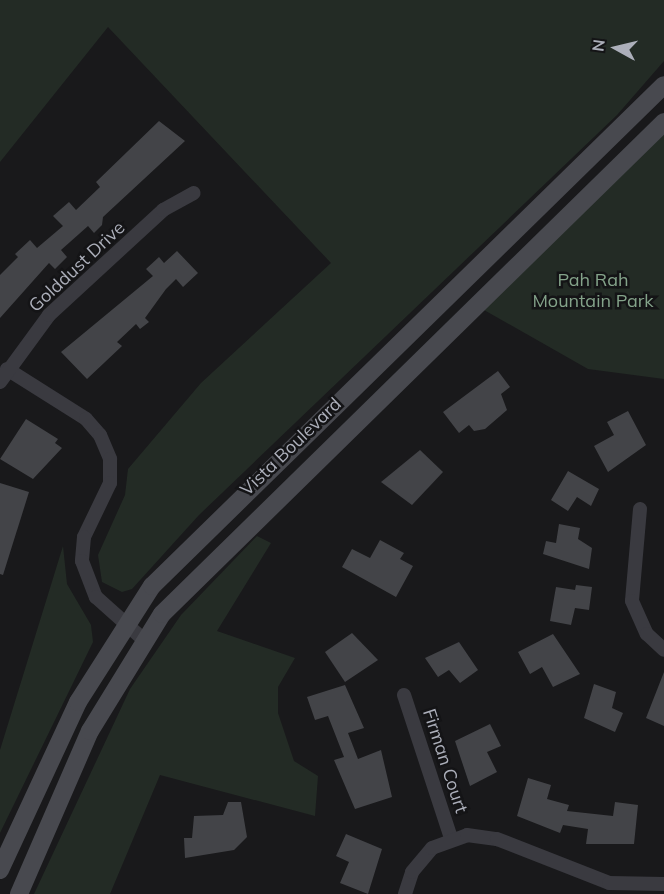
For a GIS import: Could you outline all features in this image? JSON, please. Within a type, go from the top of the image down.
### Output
[{"type":"main road","name":"Vista Boulevard","points":[[0,870],[78,702],[124,624],[185,549],[664,85]]},
{"type":"main road","name":"Vista Boulevard","points":[[19,894],[90,730],[144,639],[196,575],[664,122]]},
{"type":"street","name":"Golddust Drive","points":[[0,382],[7,369],[49,315],[163,210],[194,193]]},
{"type":"street","points":[[7,369],[86,419],[106,447],[110,483],[84,537],[82,561],[96,597],[124,624],[144,639]]},
{"type":"street","points":[[640,509],[632,602],[647,634],[664,650]]},
{"type":"street","name":"Firman Court","points":[[404,695],[451,838]]},
{"type":"street","points":[[405,894],[421,859],[451,838],[496,839],[609,883],[664,884]]},
{"type":"green space","points":[[0,0],[664,0],[664,61],[617,115],[199,515],[132,589],[122,592],[102,582],[98,555],[125,495],[128,469],[201,383],[331,263],[108,27],[0,162]]},
{"type":"green space","name":"Pah Rah Mountain Park","points":[[664,122],[664,379],[588,369],[477,306]]},
{"type":"green space","points":[[257,536],[271,543],[217,631],[295,658],[278,687],[278,713],[294,761],[318,776],[315,816],[160,775],[110,894],[34,894],[130,689],[181,615]]},
{"type":"green space","points":[[63,546],[67,584],[91,625],[93,642],[0,833],[0,750]]},
{"type":"building","points":[[159,121],[185,141],[103,217],[102,225],[94,233],[88,226],[61,250],[67,257],[55,269],[49,263],[0,318],[0,275],[18,257],[15,254],[30,240],[37,248],[63,226],[53,216],[69,202],[76,210],[100,187],[96,182]]},
{"type":"building","points":[[177,251],[198,273],[183,287],[176,279],[145,318],[149,322],[140,329],[136,324],[117,342],[122,346],[87,379],[61,352],[153,276],[146,269],[159,257],[164,263]]},
{"type":"building","points":[[498,371],[510,387],[501,394],[507,410],[485,429],[474,431],[469,425],[459,433],[443,412]]},
{"type":"building","points":[[628,411],[646,445],[608,472],[594,446],[614,435],[607,422]]},
{"type":"building","points":[[26,419],[58,439],[55,443],[62,448],[33,479],[0,459]]},
{"type":"building","points":[[420,450],[443,472],[412,505],[381,482]]},
{"type":"building","points":[[568,471],[599,489],[591,506],[577,497],[568,511],[551,500]]},
{"type":"building","points":[[0,483],[29,492],[3,575],[0,574]]},
{"type":"building","points":[[559,524],[580,528],[578,539],[592,548],[589,569],[543,554],[546,541],[556,543]]},
{"type":"building","points":[[380,540],[404,553],[400,559],[413,566],[396,597],[342,567],[352,549],[370,558]]},
{"type":"building","points":[[576,585],[592,587],[589,610],[575,608],[571,625],[550,621],[556,587],[575,590]]},
{"type":"building","points":[[352,633],[378,660],[345,682],[325,652]]},
{"type":"building","points":[[553,634],[580,674],[553,687],[542,667],[530,674],[518,652]]},
{"type":"building","points":[[459,642],[478,670],[460,683],[449,670],[438,677],[425,658]]},
{"type":"building","points":[[664,672],[664,726],[646,718]]},
{"type":"building","points":[[594,684],[616,692],[612,708],[623,713],[615,732],[584,718]]},
{"type":"building","points":[[345,685],[364,728],[348,733],[358,759],[381,750],[392,797],[355,809],[334,760],[344,757],[328,716],[315,720],[307,697]]},
{"type":"building","points":[[490,724],[501,746],[487,752],[497,772],[470,786],[455,741]]},
{"type":"building","points":[[528,778],[551,785],[547,799],[569,805],[567,811],[613,816],[615,802],[638,805],[634,844],[586,844],[588,829],[563,825],[560,833],[517,816]]},
{"type":"building","points":[[228,802],[241,802],[247,837],[234,850],[185,858],[184,838],[192,838],[194,816],[223,815]]},
{"type":"building","points":[[346,834],[382,849],[368,894],[340,883],[349,862],[336,856]]}]
